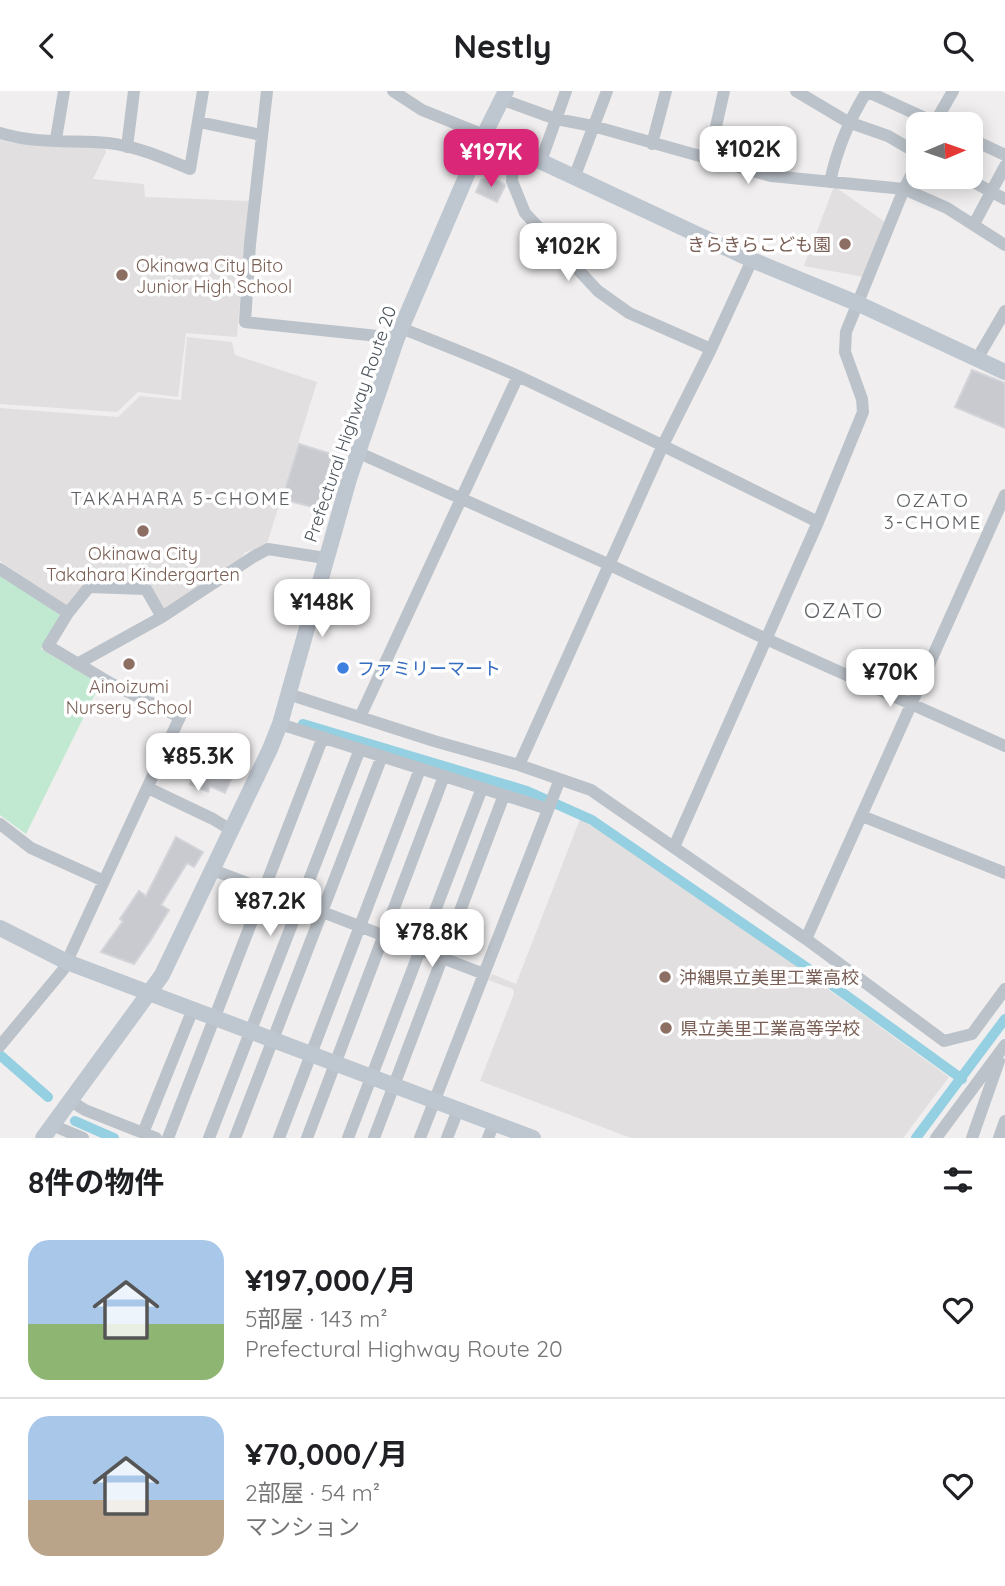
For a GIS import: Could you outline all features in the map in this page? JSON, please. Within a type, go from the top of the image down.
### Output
[{"type":"street","points":[[56,139],[64,91]]},
{"type":"street","points":[[127,147],[134,91]]},
{"type":"street","points":[[0,134],[16,139],[56,139],[127,147],[190,169],[203,91]]},
{"type":"street","points":[[267,91],[250,244],[245,322],[399,333],[518,376],[818,522]]},
{"type":"street","points":[[393,91],[422,110],[484,135],[752,260],[859,304],[1005,372]]},
{"type":"street","points":[[541,161],[566,91]]},
{"type":"street","points":[[574,178],[607,91]]},
{"type":"street","points":[[652,144],[666,91]]},
{"type":"street","points":[[709,158],[724,91]]},
{"type":"street","points":[[796,91],[848,122],[888,136],[906,146]]},
{"type":"street","points":[[830,182],[835,157],[848,122],[867,91],[910,112]]},
{"type":"street","points":[[942,112],[953,91]]},
{"type":"street","points":[[504,95],[556,119],[593,126],[771,176],[904,189],[947,208],[1005,245]]},
{"type":"street","name":"Prefectural Highway Route 20","points":[[47,1131],[162,975],[280,724],[357,452],[399,333],[484,135],[504,95]]},
{"type":"street","points":[[199,122],[261,135]]},
{"type":"street","points":[[984,145],[1005,155]]},
{"type":"street","points":[[514,149],[512,181],[525,213],[598,291],[629,313],[711,349]]},
{"type":"street","points":[[974,224],[1005,166]]},
{"type":"street","points":[[674,847],[818,522],[863,412],[862,399],[845,352],[846,332],[906,185]]},
{"type":"street","points":[[984,187],[1005,199]]},
{"type":"street","points":[[519,765],[663,445],[752,260]]},
{"type":"street","points":[[977,359],[1005,311]]},
{"type":"street","points":[[360,717],[518,376]]},
{"type":"street","points":[[357,452],[610,565],[764,639],[1005,746]]},
{"type":"street","points":[[806,939],[1005,495]]},
{"type":"street","points":[[78,664],[162,617],[268,549],[325,558]]},
{"type":"street","points":[[0,569],[68,613]]},
{"type":"street","points":[[0,1046],[59,977],[67,963],[180,717],[110,683],[48,646],[68,613],[89,587],[146,589],[162,617]]},
{"type":"street","points":[[288,694],[591,790],[806,939],[944,1041],[972,1034],[1005,989]]},
{"type":"street","points":[[280,724],[548,809]]},
{"type":"street","points":[[168,1138],[323,737]]},
{"type":"street","points":[[209,1138],[360,749]]},
{"type":"street","points":[[234,1138],[382,756]]},
{"type":"street","points":[[279,1138],[420,769]]},
{"type":"street","points":[[307,1138],[444,776]]},
{"type":"street","points":[[420,1138],[560,779]]},
{"type":"street","points":[[148,788],[213,819],[230,831]]},
{"type":"street","points":[[348,1138],[482,788]]},
{"type":"street","points":[[374,1138],[504,795]]},
{"type":"street","points":[[862,817],[1005,873]]},
{"type":"street","points":[[0,824],[31,848],[104,881]]},
{"type":"street","points":[[213,870],[484,975]]},
{"type":"street","points":[[0,928],[67,963],[458,1109],[491,1131],[522,1136]]},
{"type":"street","points":[[143,1133],[193,1009]]},
{"type":"street","points":[[936,1138],[1004,1046]]},
{"type":"street","points":[[972,1138],[1004,1046]]},
{"type":"street","points":[[69,1100],[85,1110],[156,1138]]},
{"type":"street","points":[[447,1138],[458,1109]]},
{"type":"street","points":[[999,1138],[1005,1121]]},
{"type":"street","points":[[47,1131],[83,1138]]},
{"type":"shaded area","name":"Okinawa City Bito Junior High School","points":[[0,140],[13,143],[104,147],[106,152],[93,179],[144,184],[145,197],[249,201],[237,337],[186,333],[178,397],[138,392],[117,412],[0,404]]},
{"type":"shaded area","name":"きらきらこども園","points":[[834,186],[885,222],[864,277],[804,266]]},
{"type":"shaded area","points":[[187,337],[232,342],[235,355],[317,382],[266,547],[246,552],[238,561],[164,610],[149,585],[86,582],[67,606],[0,561],[0,408],[118,417],[140,396],[181,400]]},
{"type":"shaded area","name":"沖縄県立美里工業高校","points":[[580,819],[612,838],[792,963],[949,1077],[903,1138],[631,1138],[480,1081],[514,994],[513,989],[488,980],[492,974],[516,984]]},
{"type":"green space","points":[[0,575],[60,615],[41,649],[100,684],[26,834],[0,815]]},
{"type":"building","points":[[490,177],[505,186],[497,202],[476,192],[481,180]]},
{"type":"building","points":[[972,370],[1005,383],[1005,428],[955,407]]},
{"type":"building","points":[[299,444],[337,456],[320,509],[282,499]]},
{"type":"building","points":[[189,752],[234,773],[225,793],[210,786],[208,792],[190,784],[193,778],[180,771]]},
{"type":"building","points":[[176,837],[203,852],[194,867],[187,863],[161,905],[169,910],[150,941],[134,964],[101,952],[123,921],[120,919],[139,891],[146,896]]},
{"type":"waterway","points":[[303,724],[527,791],[592,820],[825,980],[962,1079]]},
{"type":"waterway","points":[[916,1138],[1005,1019]]},
{"type":"waterway","points":[[0,1055],[48,1097]]},
{"type":"waterway","points":[[75,1121],[114,1138]]},
{"type":"place","name":"きらきらこども園","points":[[845,244]]},
{"type":"place","name":"Okinawa City Bito Junior High School","points":[[122,275]]},
{"type":"place","name":"Okinawa City Takahara Kindergarten","points":[[143,531]]},
{"type":"place","name":"Ainoizumi Nursery School","points":[[129,664]]},
{"type":"place","name":"ファミリーマート","points":[[343,668]]},
{"type":"place","name":"沖縄県立美里工業高校","points":[[665,977]]},
{"type":"place","name":"県立美里工業高等学校","points":[[666,1028]]},
{"type":"district","name":"TAKAHARA 5-CHOME","points":[[181,498]]},
{"type":"district","name":"OZATO 3-CHOME","points":[[933,511]]},
{"type":"district","name":"OZATO","points":[[844,610]]}]
